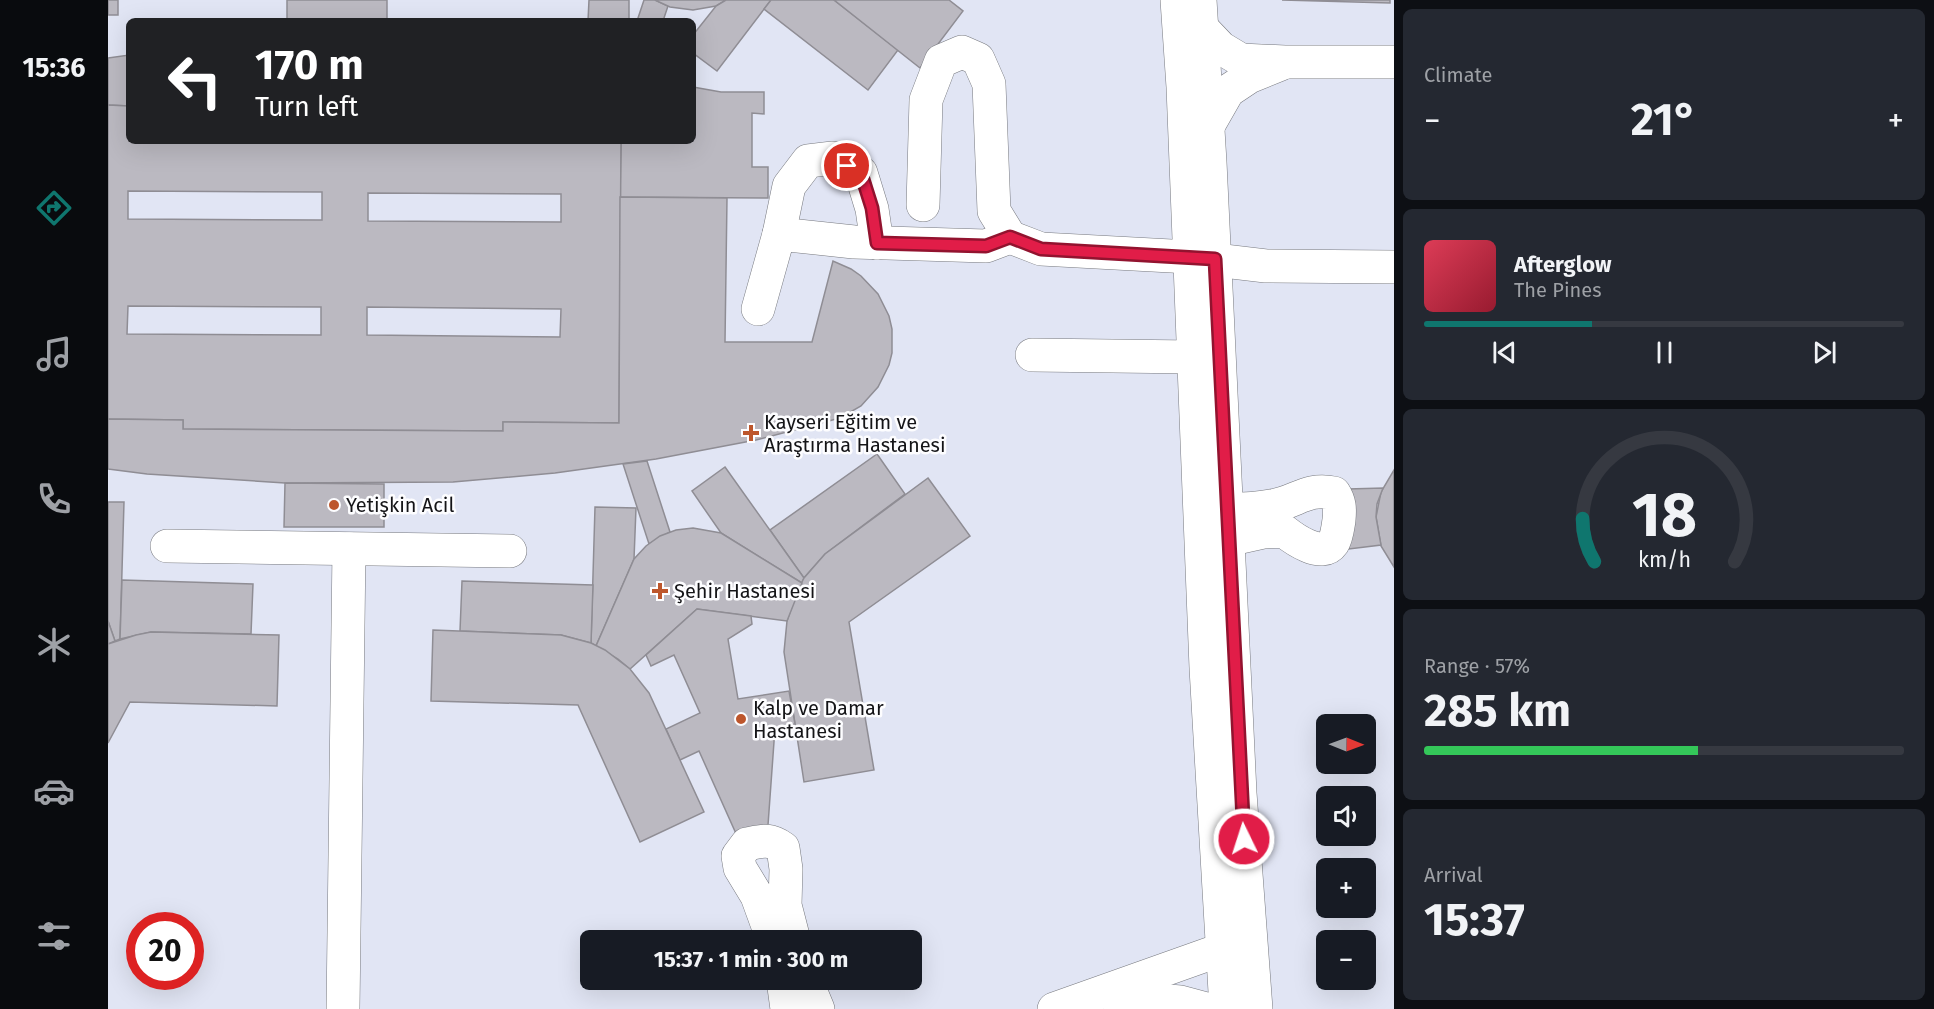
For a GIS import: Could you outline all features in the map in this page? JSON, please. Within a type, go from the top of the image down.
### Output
[{"type":"lane","points":[[1177,0],[1202,258],[1216,302],[1214,524]]},
{"type":"lane","points":[[1201,14],[1221,48],[1241,60],[1394,62]]},
{"type":"lane","points":[[1201,14],[1208,126],[1202,258],[1193,357],[1214,524],[1240,793],[1237,952],[1226,1009]]},
{"type":"lane","points":[[923,205],[926,100],[941,61],[962,52],[978,59],[989,84],[994,211],[1010,237],[1041,249],[1202,258],[1266,266],[1394,267]]},
{"type":"lane","points":[[1208,126],[1228,92],[1249,77],[1285,62]]},
{"type":"lane","points":[[758,309],[779,234],[789,186],[808,161],[833,158],[861,173],[872,208],[877,243]]},
{"type":"lane","points":[[779,234],[877,243],[986,246],[1010,237]]},
{"type":"lane","points":[[1216,302],[1240,287],[1258,282],[1394,282]]},
{"type":"lane","points":[[1032,355],[1193,357]]},
{"type":"lane","points":[[1322,491],[1334,493],[1339,500],[1338,528],[1334,543],[1327,548],[1311,547],[1298,542],[1284,531],[1264,532],[1214,524],[1288,503],[1302,494],[1322,491]]},
{"type":"lane","points":[[1298,542],[1293,529],[1293,521],[1295,508],[1302,494]]},
{"type":"lane","points":[[167,546],[510,551]]},
{"type":"lane","points":[[343,1009],[349,549]]},
{"type":"lane","points":[[769,930],[757,896],[740,868],[738,856],[747,844],[773,841],[783,848],[786,869],[784,906],[791,930]]},
{"type":"lane","points":[[1054,1009],[1237,952]]},
{"type":"lane","points":[[1237,952],[1256,1009]]},
{"type":"lane","points":[[784,990],[787,1009]]},
{"type":"lane","points":[[810,990],[818,1009]]},
{"type":"lane","points":[[1120,1009],[1146,999],[1180,1002],[1206,1009]]},
{"type":"shaded area","name":"Kayseri Eğitim ve Araştırma Hastanesi","points":[[108,0],[1394,0],[1394,1009],[108,1009]]},
{"type":"building","points":[[108,0],[118,0],[118,15],[108,15]]},
{"type":"building","points":[[287,0],[387,0],[387,18],[287,18]]},
{"type":"building","points":[[589,0],[629,0],[629,18],[588,18]]},
{"type":"building","points":[[644,0],[655,0],[668,6],[664,18],[638,18]]},
{"type":"building","points":[[655,0],[726,0],[716,6],[693,10],[670,7]]},
{"type":"building","points":[[726,0],[771,0],[717,71],[696,55],[696,31],[716,6]]},
{"type":"building","points":[[771,0],[834,0],[898,50],[868,90],[764,9]]},
{"type":"building","points":[[834,0],[949,0],[963,11],[920,68]]},
{"type":"building","points":[[1282,0],[1390,0],[1390,3]]},
{"type":"building","points":[[126,55],[126,106],[108,105],[108,58]]},
{"type":"building","points":[[696,88],[721,92],[764,92],[764,114],[752,113],[752,167],[768,167],[768,198],[620,197],[621,144],[696,144]]},
{"type":"building","points":[[108,105],[126,106],[126,144],[621,144],[619,423],[503,422],[503,431],[183,429],[183,420],[108,419]],"holes":[[[128,191],[322,192],[322,220],[128,219]],[[368,193],[561,194],[561,222],[368,221]],[[128,306],[321,307],[321,335],[127,334]],[[367,307],[561,309],[560,337],[367,335]]]},
{"type":"building","points":[[620,197],[727,198],[725,342],[812,342],[833,261],[861,276],[878,294],[889,316],[892,329],[892,353],[878,387],[861,406],[840,418],[756,440],[656,459],[555,473],[453,482],[285,483],[147,474],[108,469],[108,419],[183,420],[183,429],[503,431],[503,422],[619,423]]},
{"type":"building","points":[[877,454],[905,494],[825,554],[804,578],[770,530]]},
{"type":"building","points":[[647,461],[670,532],[649,544],[623,464]]},
{"type":"building","points":[[725,467],[804,578],[802,583],[721,533],[692,491]]},
{"type":"building","points":[[1394,470],[1394,567],[1381,546],[1376,517],[1381,492]]},
{"type":"building","points":[[928,478],[970,536],[849,622],[874,770],[804,782],[784,652],[787,621],[797,592],[804,578],[825,554]]},
{"type":"building","name":"Yetişkin Acil","points":[[285,483],[384,484],[384,527],[284,527]]},
{"type":"building","points":[[1383,488],[1377,504],[1376,517],[1381,545],[1349,549],[1346,530],[1348,489]]},
{"type":"building","points":[[108,502],[124,502],[120,639],[115,641],[108,621]]},
{"type":"building","points":[[595,507],[636,508],[634,559],[596,646],[591,643]]},
{"type":"building","points":[[693,528],[721,533],[802,583],[787,621],[697,609],[630,669],[596,646],[634,559],[660,536],[676,530]]},
{"type":"building","points":[[122,580],[253,584],[251,634],[151,632],[120,639]]},
{"type":"building","points":[[462,581],[593,585],[591,643],[561,635],[460,631]]},
{"type":"building","name":"Kalp ve Damar Hastanesi","points":[[697,609],[751,616],[752,624],[728,639],[738,699],[789,691],[795,724],[775,728],[768,825],[738,838],[699,751],[680,760],[666,729],[700,713],[674,655],[651,666],[646,655]]},
{"type":"building","points":[[108,621],[115,641],[108,644]]},
{"type":"building","points":[[433,630],[561,635],[591,643],[605,650],[630,669],[649,693],[704,812],[640,842],[578,705],[431,701]]},
{"type":"building","points":[[151,632],[279,635],[277,706],[130,702],[108,743],[108,644]]},
{"type":"place","name":"Kayseri Eğitim ve Araştırma Hastanesi","points":[[751,433]]},
{"type":"place","name":"Yetişkin Acil","points":[[334,505]]},
{"type":"place","name":"Şehir Hastanesi","points":[[660,591]]},
{"type":"place","name":"Kalp ve Damar Hastanesi","points":[[741,719]]},
{"type":"route","points":[[847,166],[861,173],[872,208],[877,243],[986,246],[1010,237],[1041,249],[1215,259],[1244,839]]}]
